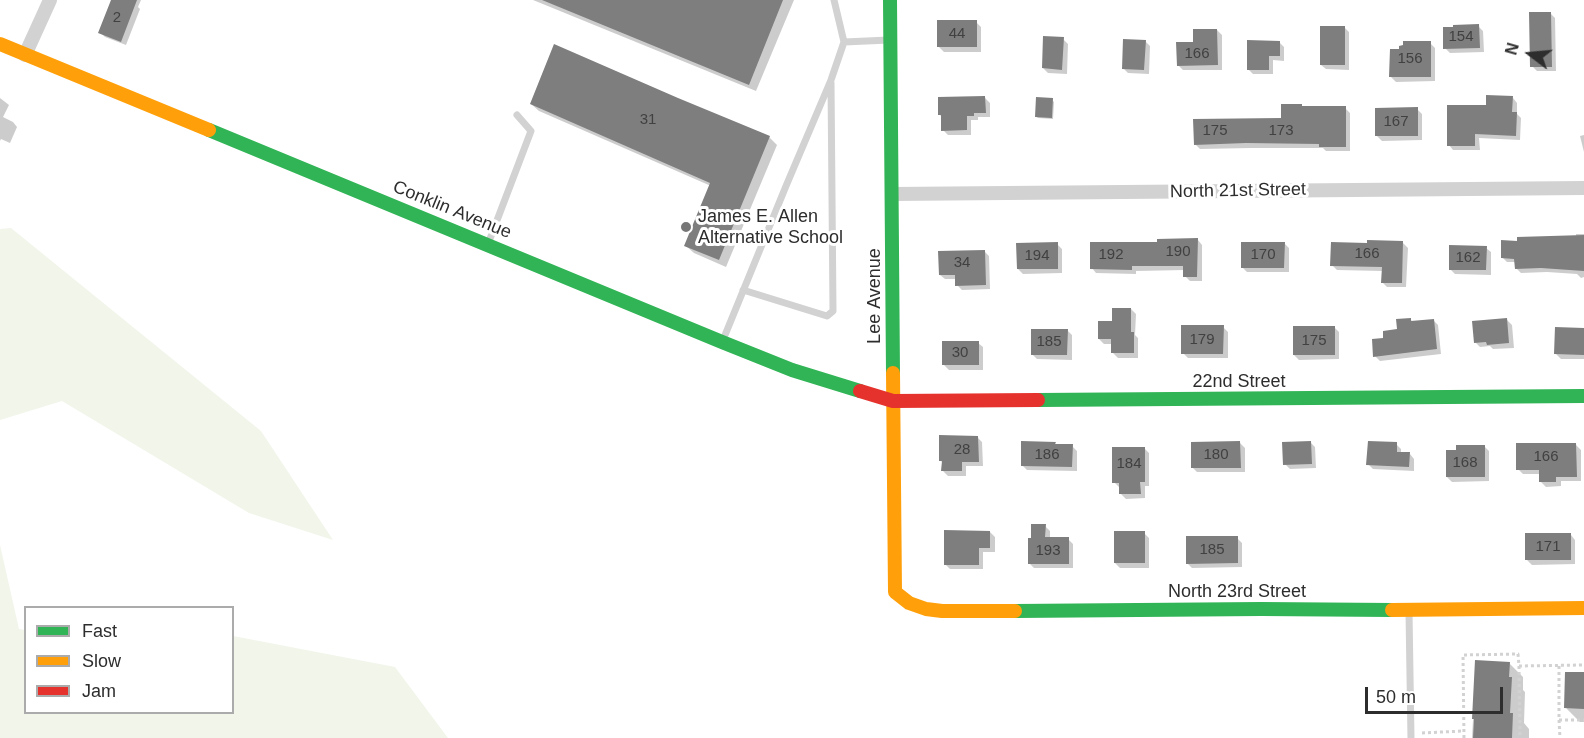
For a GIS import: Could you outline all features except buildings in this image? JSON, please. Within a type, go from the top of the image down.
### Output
[{"type":"street","points":[[25,55],[50,0]]},
{"type":"street","name":"Lee Avenue","points":[[890,0],[895,592]]},
{"type":"street","name":"Conklin Avenue","points":[[0,44],[792,370],[893,401]]},
{"type":"street","name":"North 21st Street","points":[[892,194],[1584,188]]},
{"type":"street","name":"22nd Street","points":[[893,401],[1584,396]]},
{"type":"street","name":"North 23rd Street","points":[[895,592],[909,603],[926,609],[942,611],[1584,608]]},
{"type":"lane","points":[[722,342],[831,81],[844,42],[834,0]]},
{"type":"lane","points":[[844,42],[891,40]]},
{"type":"lane","points":[[743,290],[827,316],[833,311],[831,81]]},
{"type":"lane","points":[[488,244],[531,131],[517,115]]},
{"type":"lane","points":[[1409,610],[1411,736]]},
{"type":"path","points":[[1464,738],[1463,655],[1518,654],[1520,738]]},
{"type":"path","points":[[1559,665],[1560,738]]},
{"type":"path","points":[[1518,666],[1584,665]]},
{"type":"path","points":[[1559,720],[1584,720]]},
{"type":"path","points":[[1411,736],[1464,731]]},
{"type":"shaded area","points":[[11,228],[261,431],[333,540],[249,513],[62,401],[0,420],[0,229]]},
{"type":"shaded area","points":[[0,545],[19,629],[24,630],[24,714],[234,714],[234,636],[395,667],[448,738],[0,738]]},
{"type":"traffic: fast","points":[[890,0],[893,373]]},
{"type":"traffic: fast","points":[[209,130],[722,342],[792,370],[860,391]]},
{"type":"traffic: fast","points":[[1038,400],[1584,396]]},
{"type":"traffic: fast","points":[[1015,611],[1392,610]]},
{"type":"traffic: slow","points":[[0,44],[209,130]]},
{"type":"traffic: slow","points":[[893,373],[895,592],[909,603],[926,609],[1015,611]]},
{"type":"traffic: slow","points":[[1392,610],[1584,608]]},
{"type":"traffic: jam","points":[[860,391],[893,401],[1038,400]]},
{"type":"place","name":"James E. Allen Alternative School","points":[[686,227]]}]
